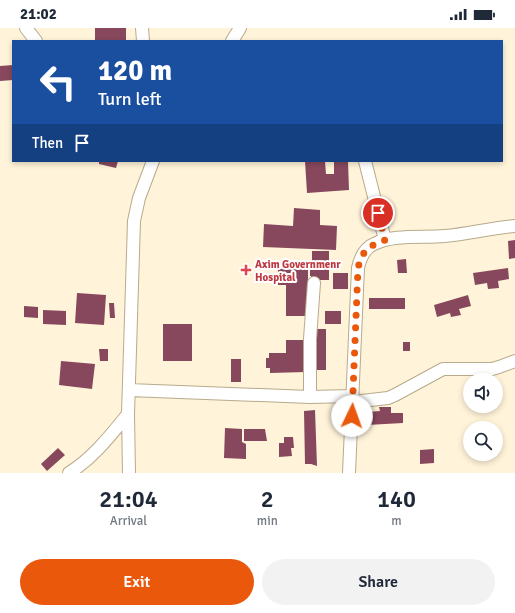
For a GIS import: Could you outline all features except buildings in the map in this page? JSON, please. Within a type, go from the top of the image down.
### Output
[{"type":"street","points":[[26,28],[35,40]]},
{"type":"street","points":[[142,28],[143,40]]},
{"type":"street","points":[[233,40],[240,28]]},
{"type":"street","points":[[129,473],[128,414],[134,221],[139,198],[153,162]]},
{"type":"street","points":[[365,162],[385,240]]},
{"type":"street","points":[[349,473],[358,268],[360,260],[367,248],[385,240],[396,238],[466,234],[515,226]]},
{"type":"street","points":[[310,397],[310,339],[314,283]]},
{"type":"street","points":[[129,390],[353,399],[388,398],[443,369],[492,369],[515,361]]},
{"type":"street","points":[[69,473],[80,466],[106,442],[128,414]]},
{"type":"place","name":"Axim Governmenr Hospital","points":[[246,270]]},
{"type":"route","points":[[352,416],[358,268],[360,260],[367,248],[385,240],[378,213]]}]
